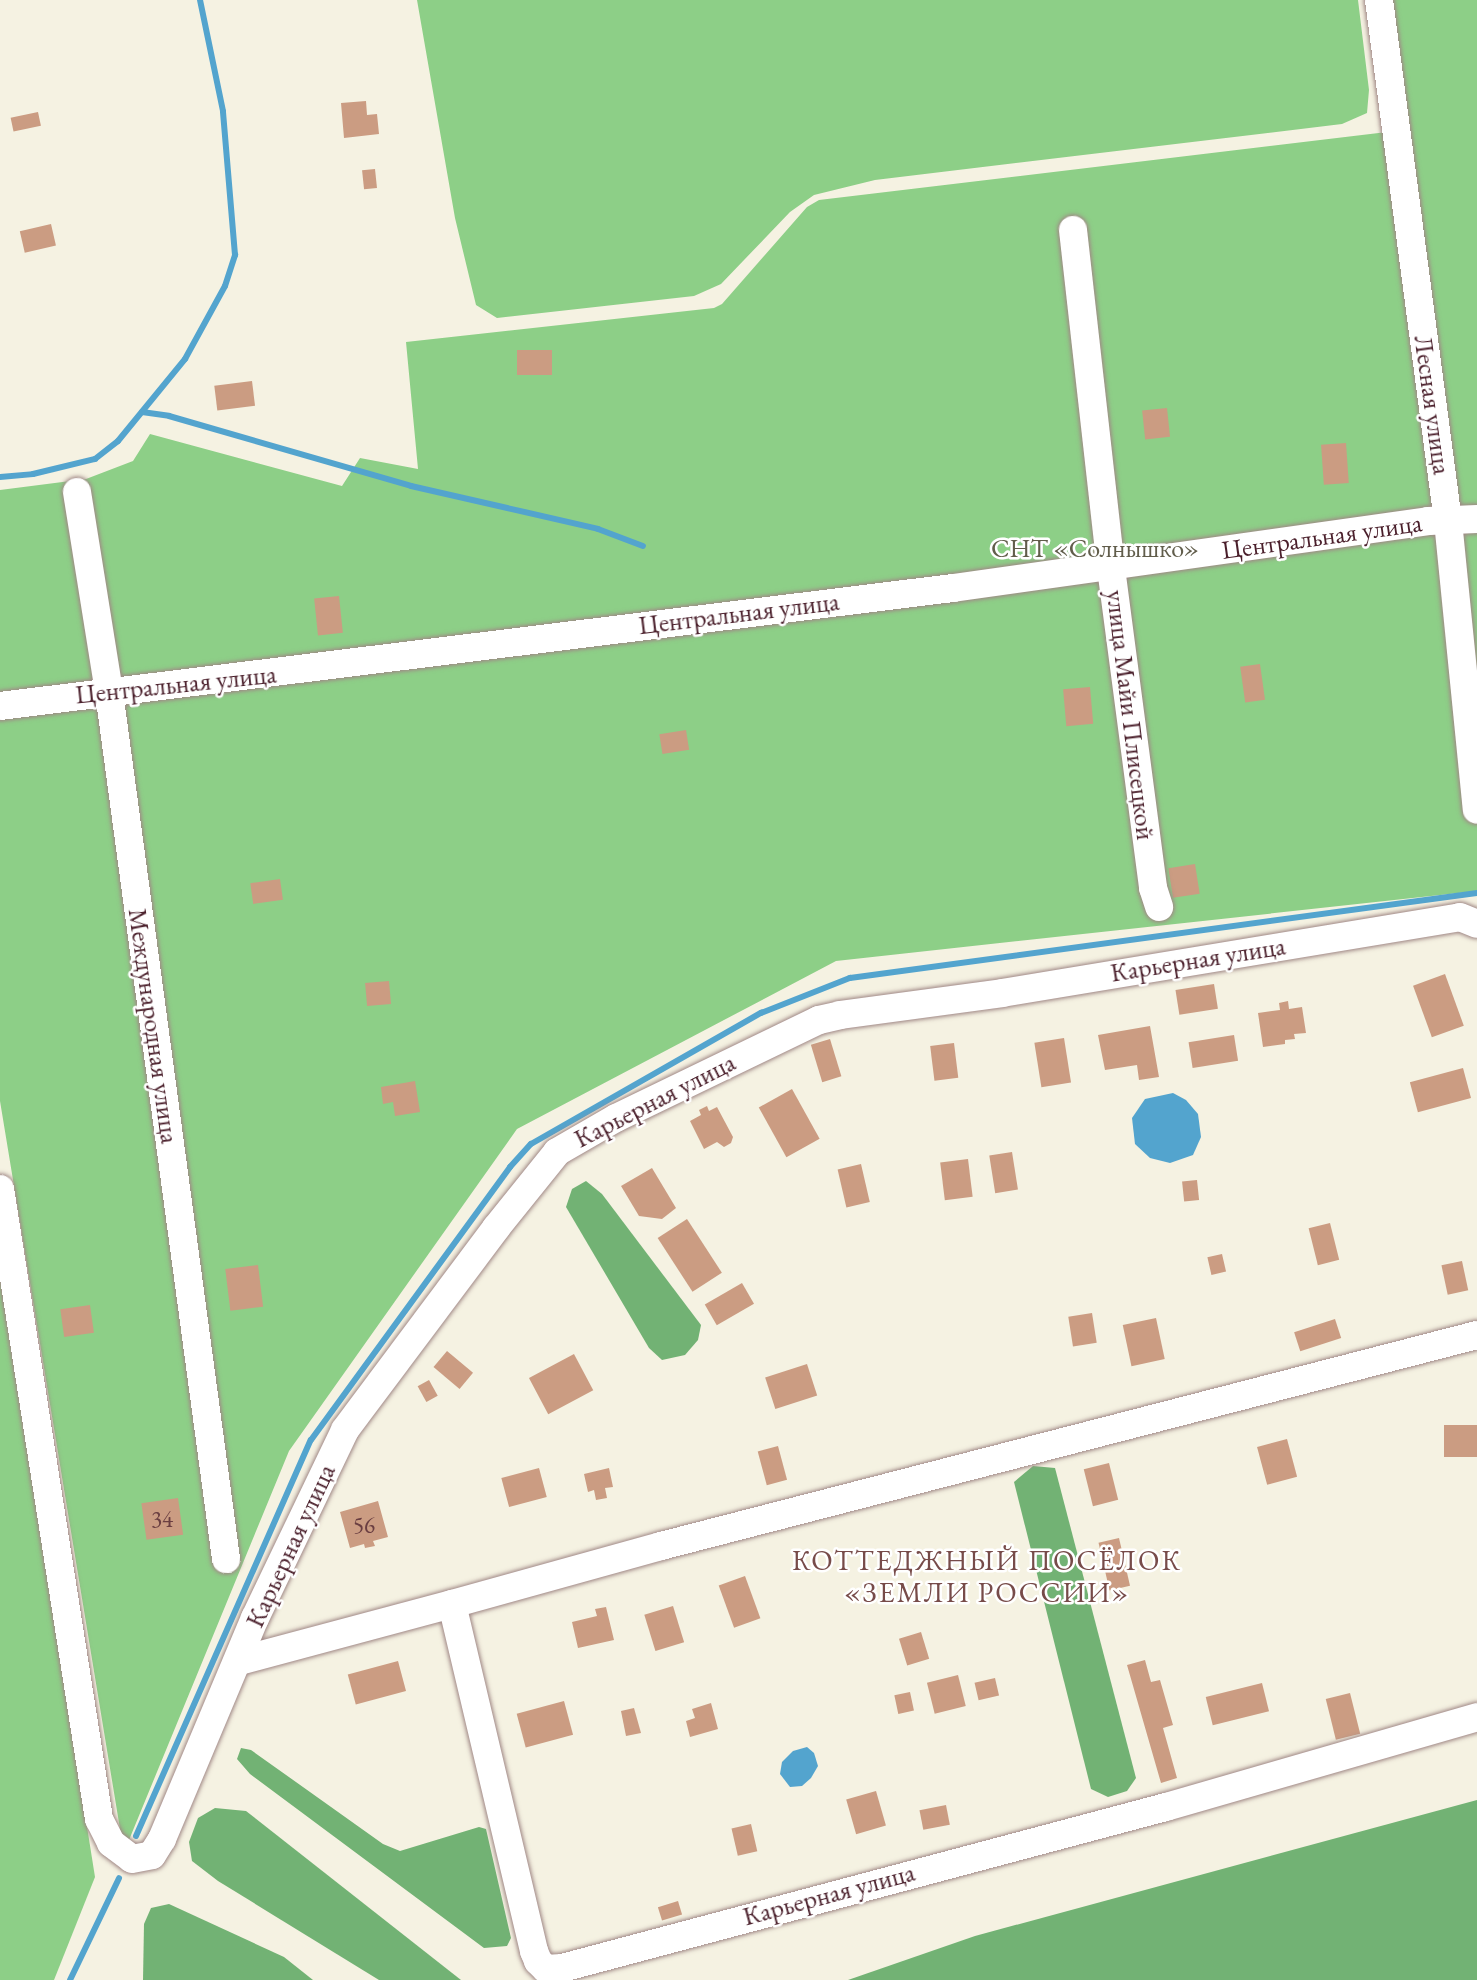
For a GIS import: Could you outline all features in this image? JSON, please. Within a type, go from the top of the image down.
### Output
[{"type":"street","name":"Лесная улица","points":[[1379,0],[1448,521],[1477,810]]},
{"type":"street","name":"улица Майи Плисецкой","points":[[1073,230],[1111,568],[1153,888],[1159,907]]},
{"type":"street","name":"Международная улица","points":[[77,492],[109,692],[226,1559]]},
{"type":"street","name":"Центральная улица","points":[[0,706],[276,674],[606,629],[1111,568],[1428,521],[1477,519]]},
{"type":"street","name":"Карьерная улица","points":[[239,1661],[255,1618],[345,1430],[488,1238],[557,1152],[616,1118],[830,1017],[1016,991],[1460,917],[1477,923]]},
{"type":"street","points":[[0,1189],[99,1819],[111,1843],[132,1859],[152,1855],[162,1839],[239,1661]]},
{"type":"street","name":"Карьерная улица","points":[[239,1661],[674,1543],[1477,1335]]},
{"type":"street","name":"Карьерная улица","points":[[452,1604],[534,1951],[538,1961],[546,1969],[562,1968],[1153,1810],[1477,1717]]},
{"type":"green space","points":[[417,0],[1358,0],[1369,90],[1367,113],[1342,124],[875,180],[814,195],[790,212],[721,284],[694,296],[497,318],[476,305],[455,218]]},
{"type":"green space","name":"СНТ «Солнышко»","points":[[1368,0],[1477,0],[1477,891],[836,961],[517,1129],[289,1451],[129,1840],[121,1835],[0,1101],[0,490],[86,479],[133,461],[150,434],[342,486],[360,458],[418,469],[406,342],[714,308],[722,304],[807,207],[819,200],[1387,132]]},
{"type":"green space","points":[[586,1181],[602,1194],[701,1325],[698,1340],[685,1355],[662,1360],[649,1348],[566,1207],[572,1189]]},
{"type":"green space","points":[[0,1279],[95,1877],[54,1980],[0,1980]]},
{"type":"green space","points":[[1033,1466],[1055,1468],[1136,1778],[1127,1791],[1108,1797],[1091,1789],[1014,1482]]},
{"type":"green space","points":[[241,1748],[251,1750],[383,1844],[400,1851],[479,1827],[486,1829],[511,1938],[507,1946],[484,1948],[250,1774],[237,1759]]},
{"type":"green space","points":[[1477,1800],[1477,1980],[848,1980],[975,1936]]},
{"type":"green space","points":[[215,1808],[246,1811],[461,1980],[379,1980],[218,1881],[192,1861],[189,1842],[198,1818]]},
{"type":"green space","points":[[169,1904],[284,1957],[313,1980],[143,1980],[144,1924],[151,1908]]},
{"type":"water","points":[[1173,1093],[1186,1100],[1198,1114],[1201,1137],[1193,1155],[1170,1163],[1150,1158],[1135,1144],[1132,1118],[1145,1099]]},
{"type":"water","points":[[807,1747],[814,1753],[818,1766],[802,1786],[790,1787],[780,1774],[782,1762],[793,1751]]},
{"type":"building","points":[[366,101],[367,115],[377,114],[379,134],[344,138],[341,103]]},
{"type":"building","points":[[38,112],[41,126],[14,132],[11,118]]},
{"type":"building","points":[[375,169],[377,188],[364,189],[362,170]]},
{"type":"building","points":[[51,224],[56,245],[25,253],[20,231]]},
{"type":"building","points":[[517,350],[552,350],[552,375],[517,375]]},
{"type":"building","points":[[252,381],[255,406],[217,410],[214,386]]},
{"type":"building","points":[[1167,408],[1170,437],[1145,439],[1142,411]]},
{"type":"building","points":[[1346,443],[1349,483],[1324,485],[1321,445]]},
{"type":"building","points":[[339,596],[343,633],[318,635],[314,599]]},
{"type":"building","points":[[1260,664],[1265,700],[1245,702],[1240,667]]},
{"type":"building","points":[[1090,687],[1093,724],[1066,726],[1063,689]]},
{"type":"building","points":[[686,730],[689,750],[662,754],[659,734]]},
{"type":"building","points":[[1195,864],[1200,894],[1173,898],[1168,868]]},
{"type":"building","points":[[280,879],[283,900],[253,904],[250,883]]},
{"type":"building","points":[[1445,974],[1464,1026],[1432,1037],[1413,986]]},
{"type":"building","points":[[389,981],[391,1004],[367,1006],[365,983]]},
{"type":"building","points":[[1214,984],[1218,1009],[1179,1015],[1175,990]]},
{"type":"building","points":[[1288,1001],[1289,1009],[1302,1007],[1306,1033],[1294,1034],[1295,1039],[1285,1040],[1285,1044],[1263,1047],[1258,1013],[1280,1010],[1279,1003]]},
{"type":"building","points":[[1150,1026],[1159,1077],[1139,1080],[1137,1065],[1105,1070],[1098,1035]]},
{"type":"building","points":[[1234,1035],[1238,1061],[1193,1068],[1189,1042]]},
{"type":"building","points":[[1064,1038],[1071,1082],[1041,1087],[1034,1043]]},
{"type":"building","points":[[830,1039],[841,1076],[822,1082],[811,1045]]},
{"type":"building","points":[[954,1043],[958,1078],[934,1081],[930,1046]]},
{"type":"building","points":[[1463,1068],[1471,1098],[1418,1112],[1410,1082]]},
{"type":"building","points":[[415,1081],[420,1112],[395,1116],[393,1102],[383,1104],[381,1087]]},
{"type":"building","points":[[792,1089],[820,1139],[786,1157],[759,1107]]},
{"type":"building","points":[[707,1106],[709,1111],[717,1107],[733,1137],[731,1143],[724,1147],[717,1142],[704,1149],[690,1121],[701,1115],[699,1110]]},
{"type":"building","points":[[1012,1152],[1018,1190],[995,1193],[989,1156]]},
{"type":"building","points":[[968,1159],[973,1197],[945,1200],[940,1162]]},
{"type":"building","points":[[861,1164],[870,1202],[846,1207],[838,1169]]},
{"type":"building","points":[[652,1168],[676,1208],[662,1219],[639,1216],[621,1186]]},
{"type":"building","points":[[1197,1180],[1199,1200],[1184,1201],[1182,1182]]},
{"type":"building","points":[[687,1219],[722,1273],[693,1292],[658,1238]]},
{"type":"building","points":[[1330,1223],[1339,1260],[1318,1265],[1309,1228]]},
{"type":"building","points":[[1222,1254],[1226,1272],[1211,1275],[1207,1257]]},
{"type":"building","points":[[1462,1261],[1468,1290],[1448,1295],[1441,1265]]},
{"type":"building","points":[[258,1265],[263,1307],[230,1311],[225,1269]]},
{"type":"building","points":[[742,1283],[754,1304],[717,1325],[705,1304]]},
{"type":"building","points":[[90,1305],[94,1333],[64,1337],[60,1309]]},
{"type":"building","points":[[1092,1313],[1097,1343],[1073,1346],[1068,1317]]},
{"type":"building","points":[[1156,1318],[1165,1359],[1131,1366],[1123,1325]]},
{"type":"building","points":[[1335,1319],[1341,1338],[1300,1351],[1294,1332]]},
{"type":"building","points":[[447,1351],[473,1373],[460,1389],[434,1367]]},
{"type":"building","points":[[574,1354],[593,1390],[548,1414],[529,1378]]},
{"type":"building","points":[[807,1364],[817,1395],[775,1409],[765,1378]]},
{"type":"building","points":[[429,1380],[438,1396],[426,1402],[418,1386]]},
{"type":"building","points":[[1444,1425],[1477,1425],[1477,1457],[1444,1457]]},
{"type":"building","points":[[1287,1439],[1297,1477],[1267,1485],[1257,1447]]},
{"type":"building","points":[[778,1446],[787,1480],[767,1485],[758,1451]]},
{"type":"building","points":[[1109,1463],[1118,1500],[1093,1506],[1084,1469]]},
{"type":"building","points":[[539,1468],[547,1497],[509,1507],[501,1478]]},
{"type":"building","points":[[609,1468],[613,1487],[605,1488],[607,1498],[596,1500],[594,1490],[588,1492],[584,1474]]},
{"type":"building","points":[[178,1498],[183,1535],[147,1540],[141,1503]]},
{"type":"building","points":[[378,1501],[388,1537],[373,1541],[375,1546],[365,1548],[364,1544],[350,1548],[340,1512]]},
{"type":"building","points":[[1119,1538],[1130,1586],[1110,1590],[1099,1543]]},
{"type":"building","points":[[745,1576],[760,1618],[734,1628],[719,1586]]},
{"type":"building","points":[[673,1606],[684,1642],[655,1651],[644,1615]]},
{"type":"building","points":[[606,1607],[614,1640],[578,1648],[572,1622],[597,1616],[595,1609]]},
{"type":"building","points":[[921,1632],[929,1659],[907,1666],[899,1639]]},
{"type":"building","points":[[1145,1660],[1151,1682],[1160,1680],[1173,1725],[1163,1728],[1177,1778],[1161,1783],[1127,1665]]},
{"type":"building","points":[[398,1661],[406,1691],[356,1704],[348,1674]]},
{"type":"building","points":[[958,1675],[966,1706],[935,1714],[927,1683]]},
{"type":"building","points":[[995,1678],[999,1696],[979,1700],[975,1683]]},
{"type":"building","points":[[1262,1683],[1269,1711],[1213,1725],[1206,1697]]},
{"type":"building","points":[[910,1692],[914,1711],[898,1714],[894,1695]]},
{"type":"building","points":[[1350,1693],[1360,1734],[1336,1740],[1326,1699]]},
{"type":"building","points":[[564,1701],[573,1735],[526,1747],[517,1714]]},
{"type":"building","points":[[711,1703],[718,1729],[690,1737],[686,1721],[695,1718],[692,1709]]},
{"type":"building","points":[[634,1708],[641,1733],[626,1736],[621,1711]]},
{"type":"building","points":[[876,1791],[886,1826],[856,1834],[846,1800]]},
{"type":"building","points":[[946,1805],[950,1825],[923,1830],[919,1810]]},
{"type":"building","points":[[751,1824],[757,1851],[738,1856],[732,1828]]},
{"type":"building","points":[[678,1901],[682,1914],[662,1921],[658,1907]]},
{"type":"waterway","points":[[0,477],[33,474],[95,459],[118,441],[185,359],[225,286],[235,255],[223,111],[200,0]]},
{"type":"waterway","points":[[142,412],[169,416],[411,486],[598,529],[643,546]]},
{"type":"waterway","points":[[136,1836],[311,1440],[510,1167],[531,1144],[761,1013],[850,978],[1477,893]]},
{"type":"waterway","points":[[70,1980],[119,1878]]},
{"type":"district","name":"КОТТЕДЖНЫЙ ПОСЁЛОК «ЗЕМЛИ РОССИИ»","points":[[987,1576]]}]
